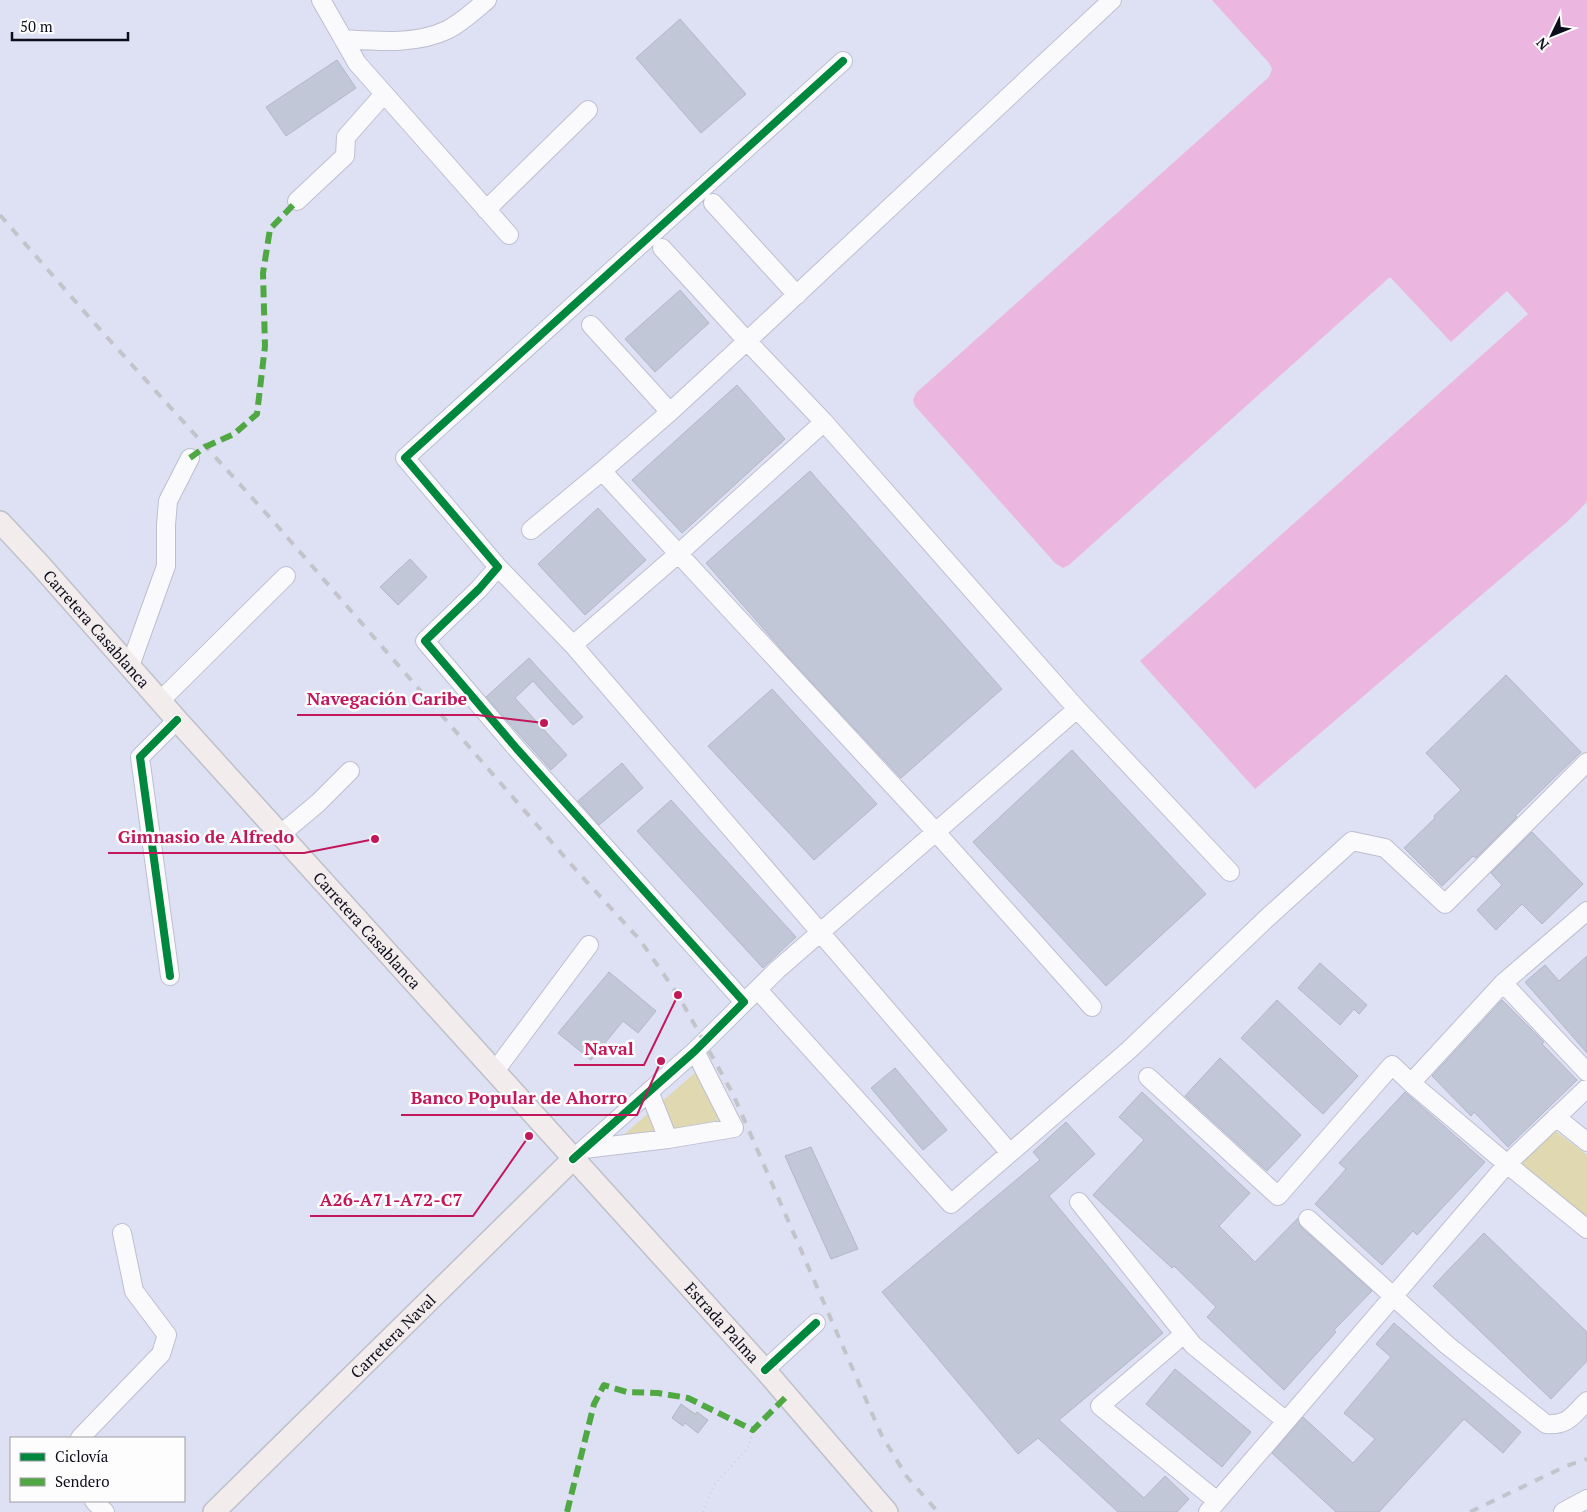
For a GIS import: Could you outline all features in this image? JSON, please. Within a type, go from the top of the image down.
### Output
[{"type":"main road","name":"Carretera Casablanca","points":[[0,522],[495,1071],[579,1154]]},
{"type":"main road","name":"Estrada Palma","points":[[579,1154],[886,1512]]},
{"type":"main road","name":"Carretera Naval","points":[[214,1512],[579,1154]]},
{"type":"street","points":[[321,0],[356,63],[509,235]]},
{"type":"street","points":[[343,39],[376,41],[419,39],[445,31],[458,24],[487,0]]},
{"type":"street","points":[[531,530],[670,412],[1112,0]]},
{"type":"street","points":[[843,61],[579,302],[404,458],[498,567],[573,645],[1010,1153]]},
{"type":"street","points":[[297,201],[345,156],[346,137],[384,94]]},
{"type":"street","points":[[486,210],[588,110]]},
{"type":"street","points":[[714,203],[797,295]]},
{"type":"street","points":[[662,248],[824,422],[1077,709],[1230,872]]},
{"type":"street","points":[[591,325],[670,412]]},
{"type":"street","points":[[573,645],[678,554],[824,422]]},
{"type":"street","points":[[130,666],[166,566],[168,501],[190,458]]},
{"type":"street","points":[[602,471],[935,832],[1092,1007]]},
{"type":"street","points":[[498,567],[479,589],[425,641],[517,750],[744,1002]]},
{"type":"street","points":[[160,701],[286,576]]},
{"type":"street","points":[[579,1154],[695,1051],[777,970],[1077,709]]},
{"type":"street","points":[[170,976],[140,757],[177,720]]},
{"type":"street","points":[[758,990],[951,1204],[1129,1050],[1267,918],[1352,841],[1385,848],[1445,904],[1587,762]]},
{"type":"street","points":[[281,834],[318,803],[350,772]]},
{"type":"street","points":[[1411,1083],[1503,983],[1587,911]]},
{"type":"street","points":[[495,1071],[589,945]]},
{"type":"street","points":[[1503,983],[1587,1072]]},
{"type":"street","points":[[579,1154],[734,1128],[695,1051]]},
{"type":"street","points":[[1148,1077],[1278,1196],[1392,1066],[1587,1229]]},
{"type":"street","points":[[1184,1334],[1100,1406],[1213,1507],[1507,1164],[1587,1088]]},
{"type":"street","points":[[649,1091],[668,1139]]},
{"type":"street","points":[[1556,1117],[1587,1142]]},
{"type":"street","points":[[1079,1202],[1192,1345],[1286,1421]]},
{"type":"street","points":[[1308,1219],[1447,1344],[1546,1424],[1558,1425],[1568,1421],[1587,1401]]},
{"type":"street","points":[[81,1437],[161,1354],[167,1335],[134,1291],[122,1233]]},
{"type":"street","points":[[765,1370],[816,1323]]},
{"type":"street","points":[[1563,1512],[1587,1499]]},
{"type":"street","points":[[95,1502],[105,1512]]},
{"type":"path","points":[[703,1512],[713,1486],[748,1448],[753,1430]]},
{"type":"shaded area","points":[[1212,0],[1587,0],[1587,502],[1567,522],[1255,789],[1140,661],[1528,314],[1507,291],[1451,342],[1390,277],[1069,565],[1063,568],[1055,563],[915,406],[913,400],[916,393],[1269,77],[1272,69],[1269,63]]},
{"type":"shaded area","points":[[697,1071],[721,1120],[620,1138]]},
{"type":"shaded area","points":[[1554,1130],[1587,1155],[1587,1221],[1522,1168],[1521,1161]]},
{"type":"building","points":[[680,19],[746,94],[701,133],[636,58]]},
{"type":"building","points":[[337,60],[356,88],[286,136],[266,107]]},
{"type":"building","points":[[680,290],[709,323],[655,372],[625,339]]},
{"type":"building","points":[[737,385],[785,439],[682,533],[632,480]]},
{"type":"building","points":[[810,471],[1002,689],[901,778],[797,667],[706,563]]},
{"type":"building","points":[[598,508],[646,560],[585,615],[538,564]]},
{"type":"building","points":[[410,559],[427,577],[398,605],[380,587]]},
{"type":"building","points":[[529,658],[583,717],[573,725],[533,681],[515,698],[567,755],[551,770],[486,697]]},
{"type":"building","points":[[1506,675],[1581,752],[1515,816],[1517,817],[1476,858],[1473,856],[1442,886],[1404,848],[1461,790],[1426,753]]},
{"type":"building","points":[[772,689],[877,804],[814,860],[708,746]]},
{"type":"building","points":[[1072,750],[1206,894],[1106,986],[973,842]]},
{"type":"building","points":[[622,763],[643,788],[599,825],[578,801]]},
{"type":"building","points":[[671,800],[796,937],[763,968],[637,831]]},
{"type":"building","points":[[1532,832],[1583,884],[1542,924],[1522,904],[1496,930],[1477,910],[1502,885],[1491,873]]},
{"type":"building","points":[[1587,956],[1587,1053],[1525,982],[1545,965],[1559,981]]},
{"type":"building","points":[[1320,963],[1367,1005],[1359,1014],[1354,1009],[1340,1025],[1298,988]]},
{"type":"building","points":[[609,972],[656,1011],[638,1033],[623,1021],[591,1060],[558,1033]]},
{"type":"building","points":[[1277,1000],[1358,1076],[1323,1114],[1241,1038]]},
{"type":"building","points":[[1502,1000],[1544,1042],[1542,1044],[1577,1080],[1508,1147],[1474,1112],[1471,1116],[1432,1076]]},
{"type":"building","points":[[1220,1058],[1301,1135],[1267,1171],[1185,1096]]},
{"type":"building","points":[[895,1068],[947,1130],[923,1150],[871,1088]]},
{"type":"building","points":[[1142,1092],[1250,1193],[1219,1226],[1255,1262],[1298,1218],[1301,1227],[1372,1291],[1334,1330],[1336,1332],[1284,1390],[1207,1317],[1216,1307],[1174,1266],[1172,1268],[1093,1195],[1144,1140],[1119,1117]]},
{"type":"building","points":[[1405,1092],[1485,1162],[1417,1235],[1413,1231],[1382,1265],[1315,1204],[1346,1169],[1339,1163]]},
{"type":"building","points":[[1066,1122],[1095,1154],[1049,1196],[1163,1333],[1059,1420],[1144,1498],[1165,1476],[1189,1499],[1177,1512],[1118,1512],[1038,1438],[1018,1454],[882,1292],[1040,1160],[1033,1152]]},
{"type":"building","points":[[811,1147],[858,1249],[831,1259],[785,1156]]},
{"type":"building","points":[[1484,1233],[1587,1332],[1587,1361],[1551,1399],[1433,1286]]},
{"type":"building","points":[[1394,1323],[1521,1432],[1503,1453],[1464,1419],[1379,1512],[1336,1512],[1272,1453],[1303,1417],[1353,1463],[1375,1439],[1344,1413],[1391,1357],[1376,1344]]},
{"type":"building","points":[[1175,1369],[1251,1432],[1222,1467],[1146,1404]]},
{"type":"building","points":[[681,1404],[708,1420],[698,1433],[685,1423],[683,1426],[672,1418]]},
{"type":"railway","points":[[0,215],[96,325],[273,521],[576,870],[640,940],[678,995],[733,1094],[881,1434],[907,1477],[938,1512]]},
{"type":"railway","points":[[1470,1512],[1566,1466],[1587,1459]]},
{"type":"marked path","points":[[190,458],[205,447],[234,434],[257,414],[265,346],[263,273],[270,229],[297,201]]},
{"type":"marked path","points":[[567,1512],[594,1404],[604,1385],[627,1392],[658,1393],[688,1398],[753,1430],[787,1396]]},
{"type":"cycle path","points":[[573,1159],[695,1051],[744,1002],[517,749],[425,641],[479,589],[498,567],[405,458],[843,61]]},
{"type":"cycle path","points":[[170,976],[140,757],[177,720]]},
{"type":"cycle path","points":[[765,1370],[816,1323]]},
{"type":"place","name":"Navegación Caribe","points":[[544,723]]},
{"type":"place","name":"Gimnasio de Alfredo","points":[[375,839]]},
{"type":"place","name":"Naval","points":[[678,995]]},
{"type":"place","name":"Banco Popular de Ahorro","points":[[661,1061]]},
{"type":"place","name":"A26-A71-A72-C7","points":[[529,1136]]}]
